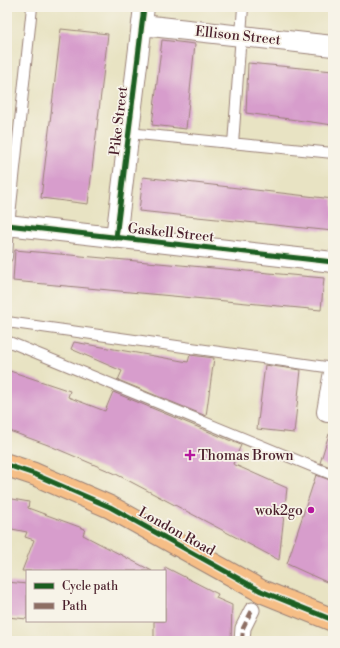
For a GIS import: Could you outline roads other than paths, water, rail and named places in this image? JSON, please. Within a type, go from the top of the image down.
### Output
[{"type":"highway","name":"London Road","points":[[7,465],[34,474],[110,507],[261,591],[333,620]]},
{"type":"street","name":"Ellison Street","points":[[143,16],[241,36],[333,46]]},
{"type":"street","name":"Pike Street","points":[[116,238],[143,16]]},
{"type":"street","name":"Gaskell Street","points":[[8,225],[333,262]]},
{"type":"street","points":[[327,412],[333,377]]},
{"type":"street","points":[[242,641],[243,628],[252,610]]},
{"type":"lane","points":[[7,257],[8,225],[32,7]]},
{"type":"lane","points":[[233,144],[243,7]]},
{"type":"lane","points":[[128,133],[333,153]]},
{"type":"lane","points":[[7,322],[333,368]]},
{"type":"lane","points":[[7,341],[333,475]]},
{"type":"place","name":"Thomas Brown","points":[[190,455]]},
{"type":"place","name":"wok2go","points":[[311,510]]}]
